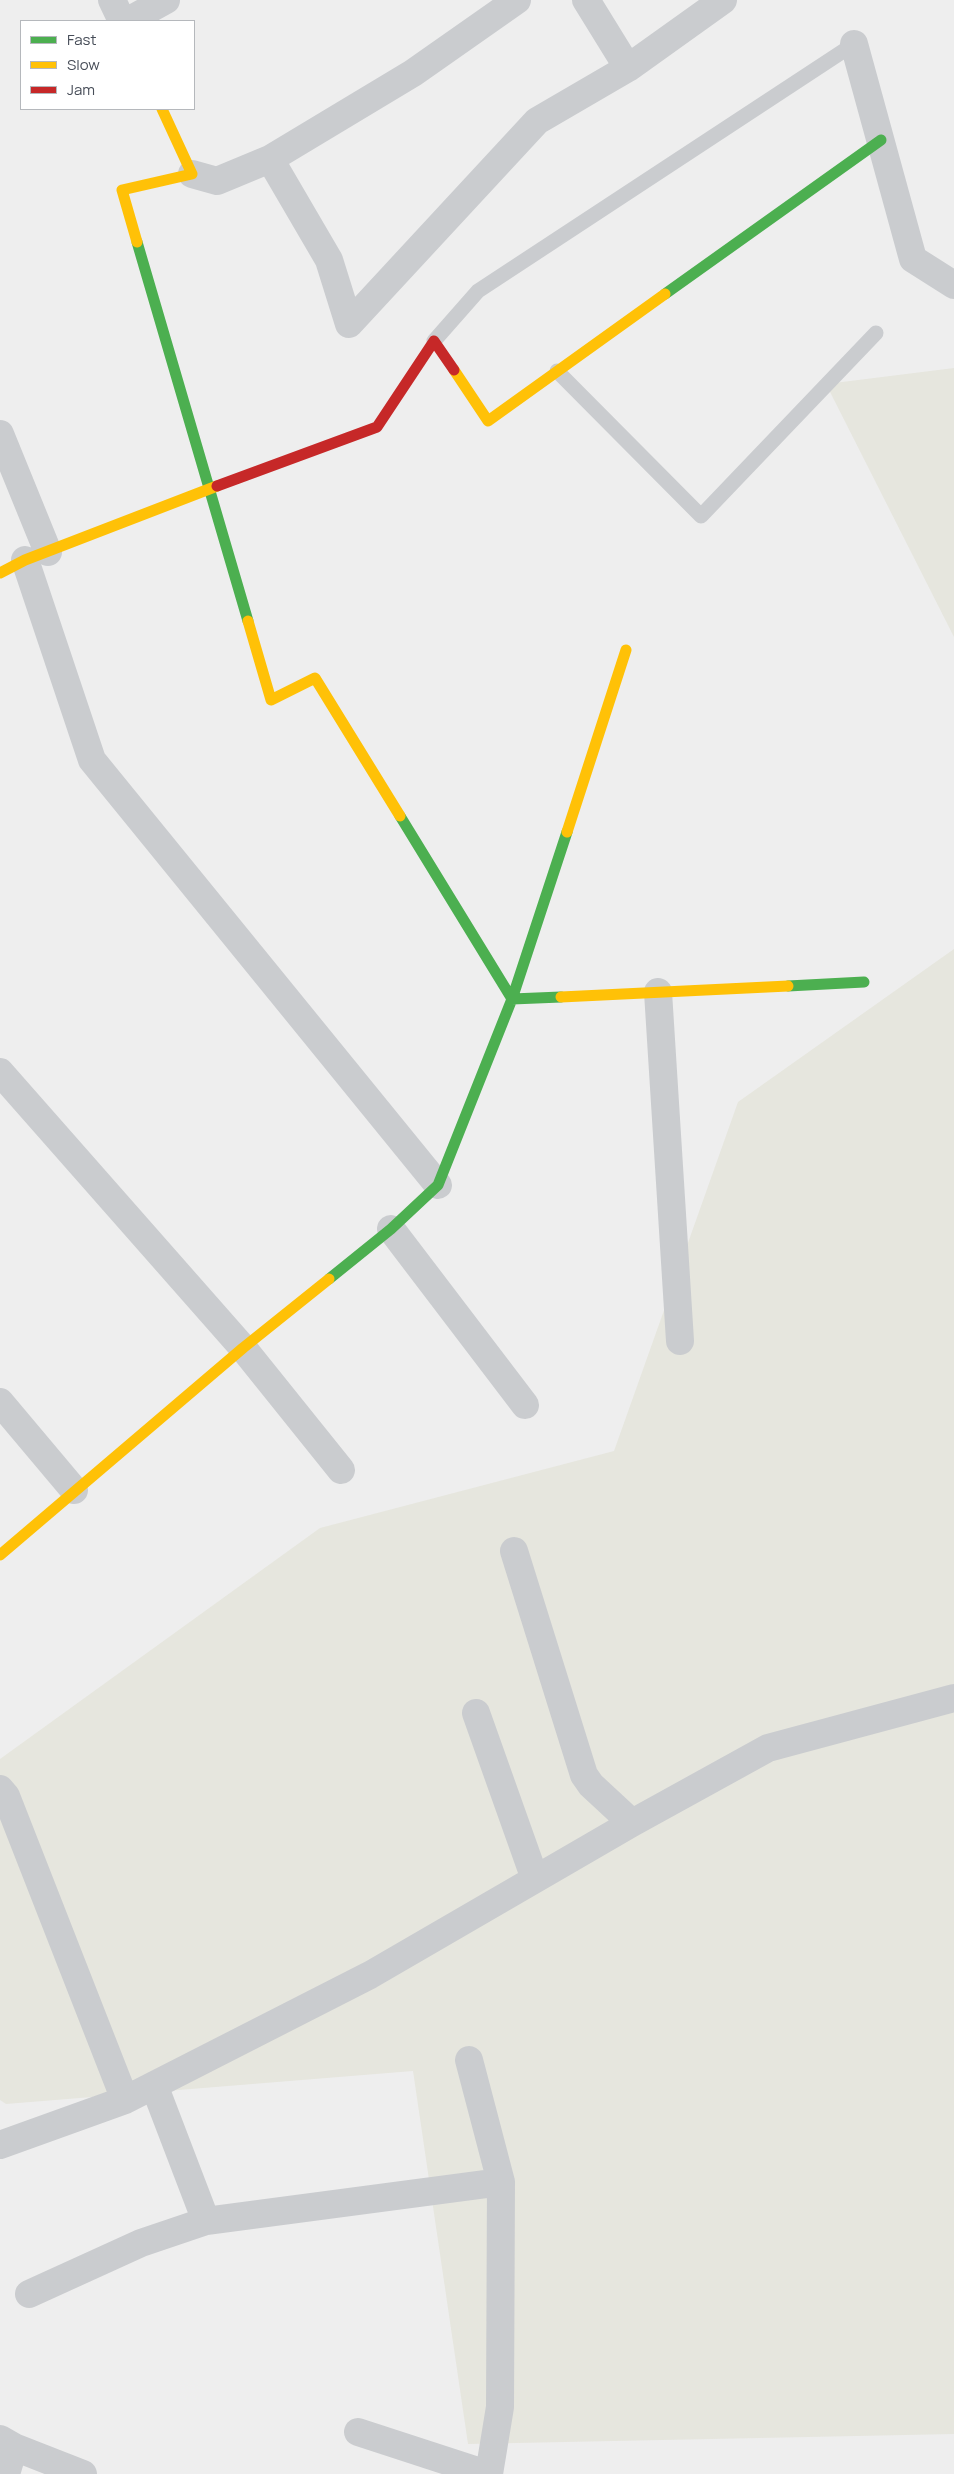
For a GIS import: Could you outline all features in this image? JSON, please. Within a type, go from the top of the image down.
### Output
[{"type":"street","points":[[112,0],[122,20]]},
{"type":"street","points":[[130,20],[166,0]]},
{"type":"street","points":[[512,1000],[316,678],[271,700],[122,190],[192,174],[216,181],[270,159],[413,73],[516,0]]},
{"type":"street","points":[[586,0],[628,68]]},
{"type":"street","points":[[270,159],[329,260],[349,324],[536,122],[628,68],[723,0]]},
{"type":"street","points":[[854,44],[913,259],[954,285]]},
{"type":"street","points":[[162,110],[192,174]]},
{"type":"street","points":[[0,573],[36,556],[209,489],[378,427],[434,341],[488,420],[881,140]]},
{"type":"street","points":[[0,434],[36,556],[92,760],[438,1185]]},
{"type":"street","points":[[0,1555],[243,1348],[391,1229],[438,1185],[512,1000],[626,650]]},
{"type":"street","points":[[512,1000],[864,982]]},
{"type":"street","points":[[658,992],[680,1341]]},
{"type":"street","points":[[0,1072],[243,1348],[340,1470]]},
{"type":"street","points":[[391,1229],[525,1405]]},
{"type":"street","points":[[0,1402],[74,1490]]},
{"type":"street","points":[[514,1551],[584,1775],[591,1786],[632,1823]]},
{"type":"street","points":[[0,2146],[124,2100],[370,1975],[632,1823],[768,1748],[954,1698]]},
{"type":"street","points":[[476,1713],[535,1879]]},
{"type":"street","points":[[0,1789],[6,1796],[124,2100]]},
{"type":"street","points":[[358,2432],[488,2474],[500,2407],[501,2182],[469,2060]]},
{"type":"street","points":[[154,2085],[206,2221]]},
{"type":"street","points":[[29,2294],[141,2243],[206,2221],[501,2182]]},
{"type":"street","points":[[6,2474],[7,2443],[83,2474]]},
{"type":"lane","points":[[434,341],[478,291],[854,44]]},
{"type":"lane","points":[[557,371],[701,516],[876,333]]},
{"type":"shaded area","points":[[954,368],[954,637],[826,384]]},
{"type":"shaded area","points":[[954,949],[954,2434],[468,2444],[413,2071],[6,2104],[0,2100],[0,1759],[320,1528],[614,1451],[738,1102]]},
{"type":"traffic: fast","points":[[665,294],[881,140]]},
{"type":"traffic: fast","points":[[137,242],[248,621]]},
{"type":"traffic: fast","points":[[400,816],[512,999],[561,997]]},
{"type":"traffic: fast","points":[[329,1279],[391,1229],[438,1185],[512,999],[567,832]]},
{"type":"traffic: fast","points":[[788,986],[864,982]]},
{"type":"traffic: slow","points":[[137,242],[122,190],[192,174],[162,110]]},
{"type":"traffic: slow","points":[[454,370],[488,421],[665,294]]},
{"type":"traffic: slow","points":[[0,573],[25,560],[217,486]]},
{"type":"traffic: slow","points":[[248,621],[271,700],[315,678],[400,816]]},
{"type":"traffic: slow","points":[[567,832],[626,650]]},
{"type":"traffic: slow","points":[[561,997],[788,986]]},
{"type":"traffic: slow","points":[[0,1555],[243,1348],[329,1279]]},
{"type":"traffic: jam","points":[[217,486],[377,427],[434,341],[454,370]]}]
